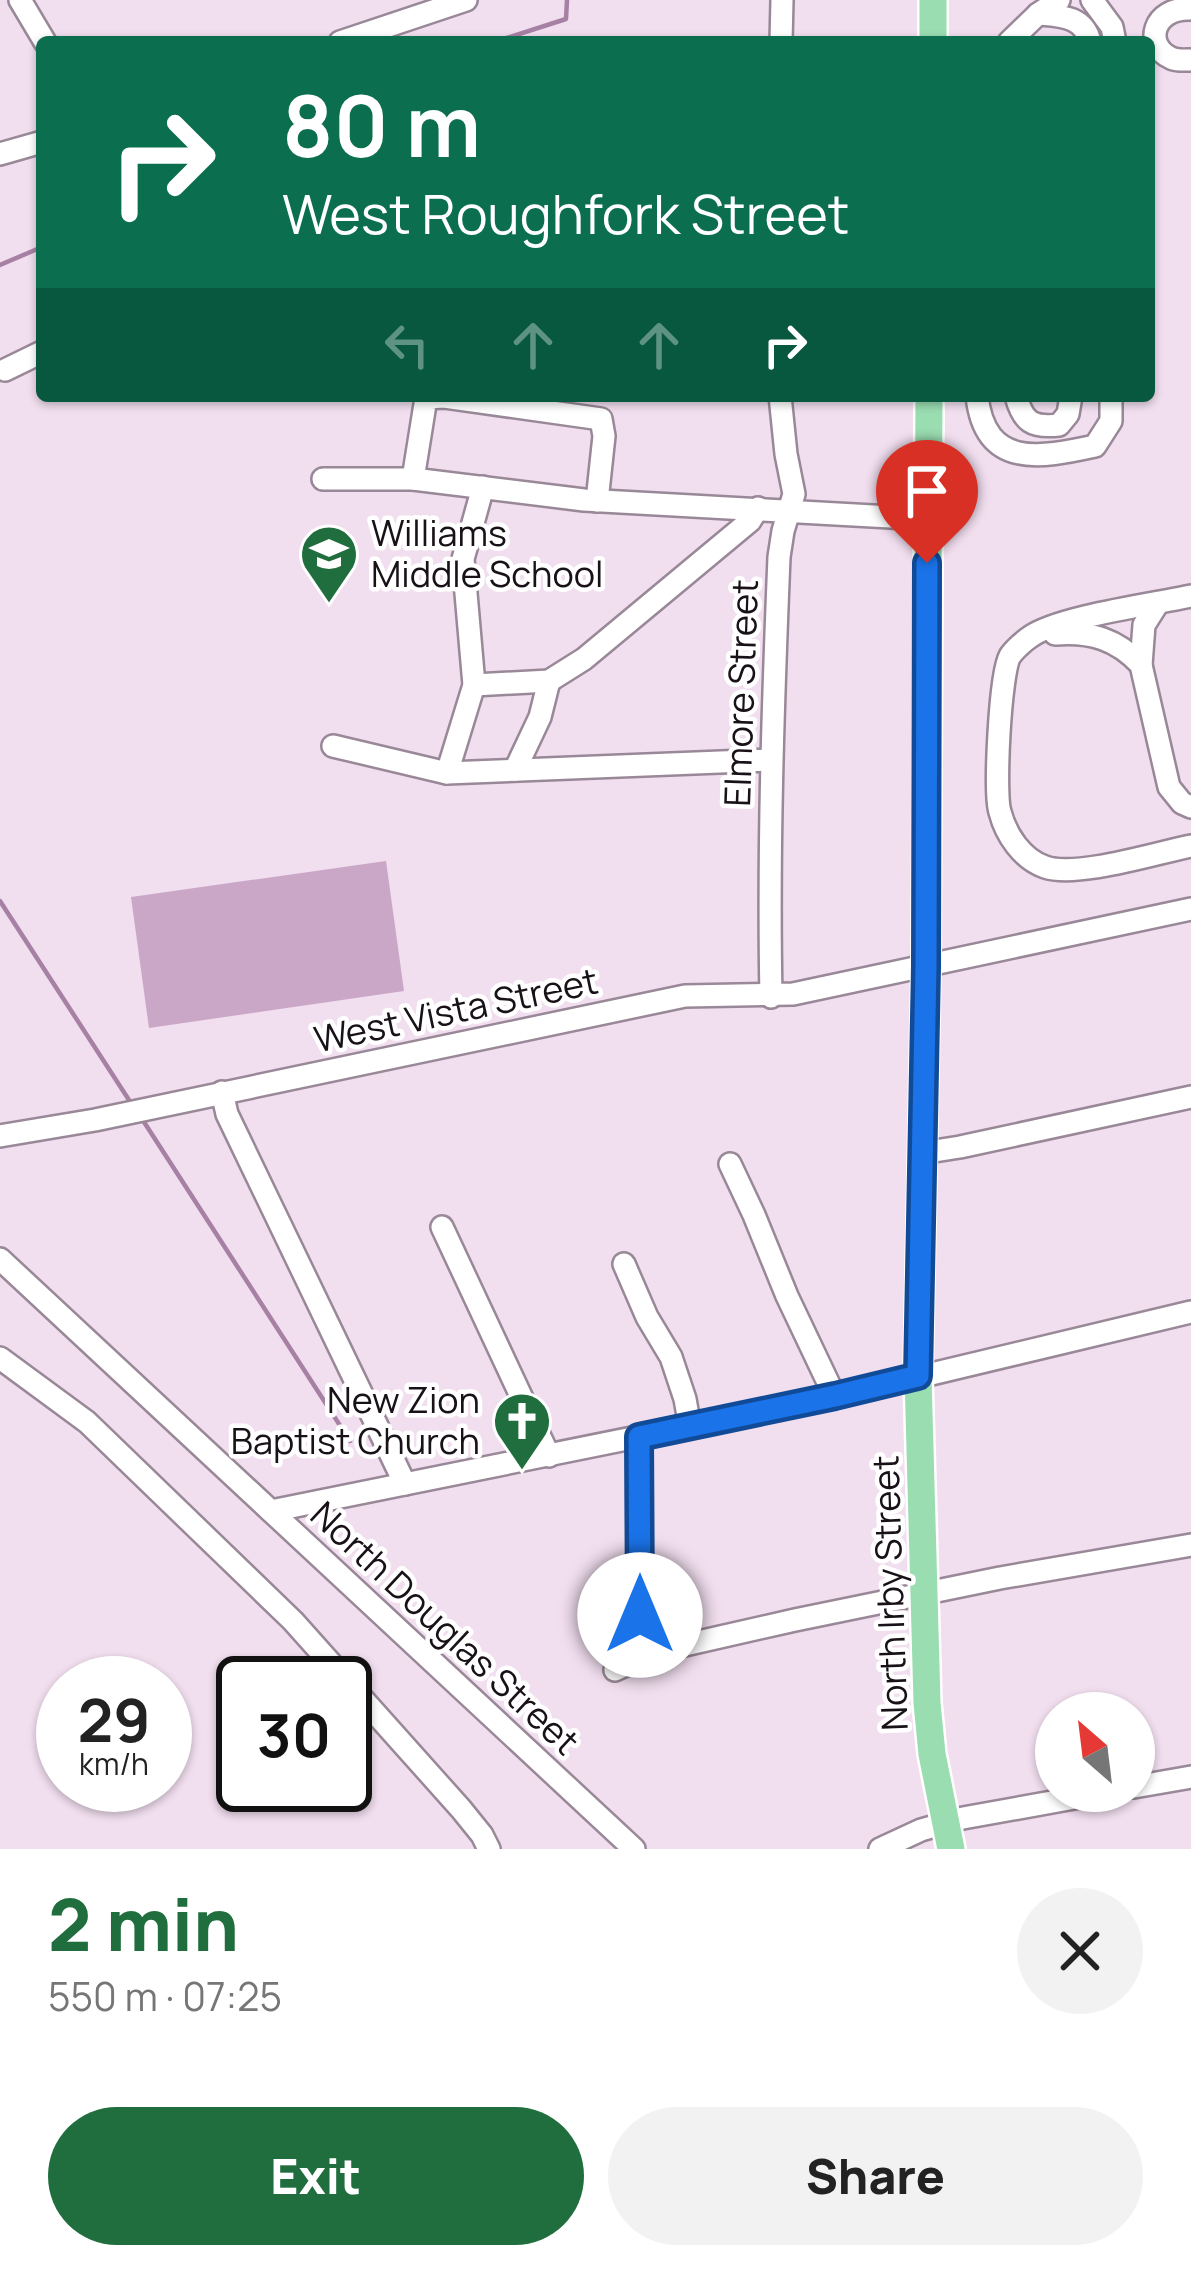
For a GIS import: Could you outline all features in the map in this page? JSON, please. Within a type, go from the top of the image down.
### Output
[{"type":"main road","points":[[933,0],[933,36]]},
{"type":"main road","name":"North Irby Street","points":[[929,402],[918,1376],[929,1727],[948,1836]]},
{"type":"street","points":[[20,0],[41,36]]},
{"type":"street","points":[[358,36],[466,0]]},
{"type":"street","points":[[782,0],[782,36]]},
{"type":"street","points":[[1015,36],[1059,0]]},
{"type":"street","points":[[1092,0],[1113,36]]},
{"type":"street","points":[[1191,9],[1168,11],[1158,21],[1156,33],[1159,47],[1171,58],[1191,60]]},
{"type":"street","points":[[1038,14],[1071,17],[1089,36]]},
{"type":"street","points":[[0,154],[36,144]]},
{"type":"street","points":[[5,370],[36,355]]},
{"type":"street","points":[[412,478],[425,402]]},
{"type":"street","points":[[481,402],[601,418],[604,436],[597,501]]},
{"type":"street","name":"Elmore Street","points":[[771,997],[770,760],[779,557],[794,494],[780,402]]},
{"type":"street","points":[[978,402],[985,430],[1019,455],[1095,446],[1111,421],[1111,402]]},
{"type":"street","points":[[1018,402],[1023,417],[1039,427],[1059,425],[1070,402]]},
{"type":"street","points":[[323,479],[412,478],[597,501],[927,519]]},
{"type":"street","points":[[447,773],[474,685],[463,560],[484,487]]},
{"type":"street","points":[[474,685],[548,681],[621,628],[750,521],[758,508]]},
{"type":"street","points":[[1191,596],[1055,625],[1030,636],[1010,656],[1002,684],[998,808],[1008,834],[1024,855],[1046,867],[1072,871],[1191,846]]},
{"type":"street","points":[[1158,603],[1144,625],[1141,665],[1169,787],[1191,807]]},
{"type":"street","points":[[1030,636],[1068,633],[1113,641],[1141,665]]},
{"type":"street","points":[[524,769],[548,681]]},
{"type":"street","points":[[333,746],[447,773],[770,760]]},
{"type":"street","name":"West Vista Street","points":[[0,1136],[685,996],[771,997],[1191,909]]},
{"type":"street","points":[[222,1092],[227,1114],[405,1484]]},
{"type":"street","points":[[922,1153],[1191,1097]]},
{"type":"street","points":[[730,1164],[835,1396]]},
{"type":"street","points":[[442,1227],[549,1456]]},
{"type":"street","name":"North Douglas Street","points":[[0,1259],[634,1849]]},
{"type":"street","points":[[624,1264],[671,1357],[690,1427]]},
{"type":"street","points":[[271,1511],[835,1396],[1191,1312]]},
{"type":"street","points":[[0,1358],[87,1422],[293,1621],[461,1809],[489,1849]]},
{"type":"street","points":[[639,1437],[641,1656]]},
{"type":"street","points":[[615,1670],[641,1656],[795,1620],[1191,1545]]},
{"type":"street","points":[[1155,1783],[1191,1777]]},
{"type":"street","points":[[880,1849],[921,1830],[948,1836],[1036,1812]]},
{"type":"shaded area","points":[[386,861],[404,991],[149,1028],[131,897]]},
{"type":"waterway","points":[[513,36],[566,19],[567,0]]},
{"type":"waterway","points":[[0,265],[36,250]]},
{"type":"waterway","points":[[0,901],[129,1100]]},
{"type":"waterway","points":[[144,1122],[350,1441]]},
{"type":"place","name":"Williams Middle School","points":[[329,605]]},
{"type":"place","name":"New Zion Baptist Church","points":[[522,1472]]},
{"type":"route","points":[[640,1615],[639,1437],[918,1376],[927,563]]}]
